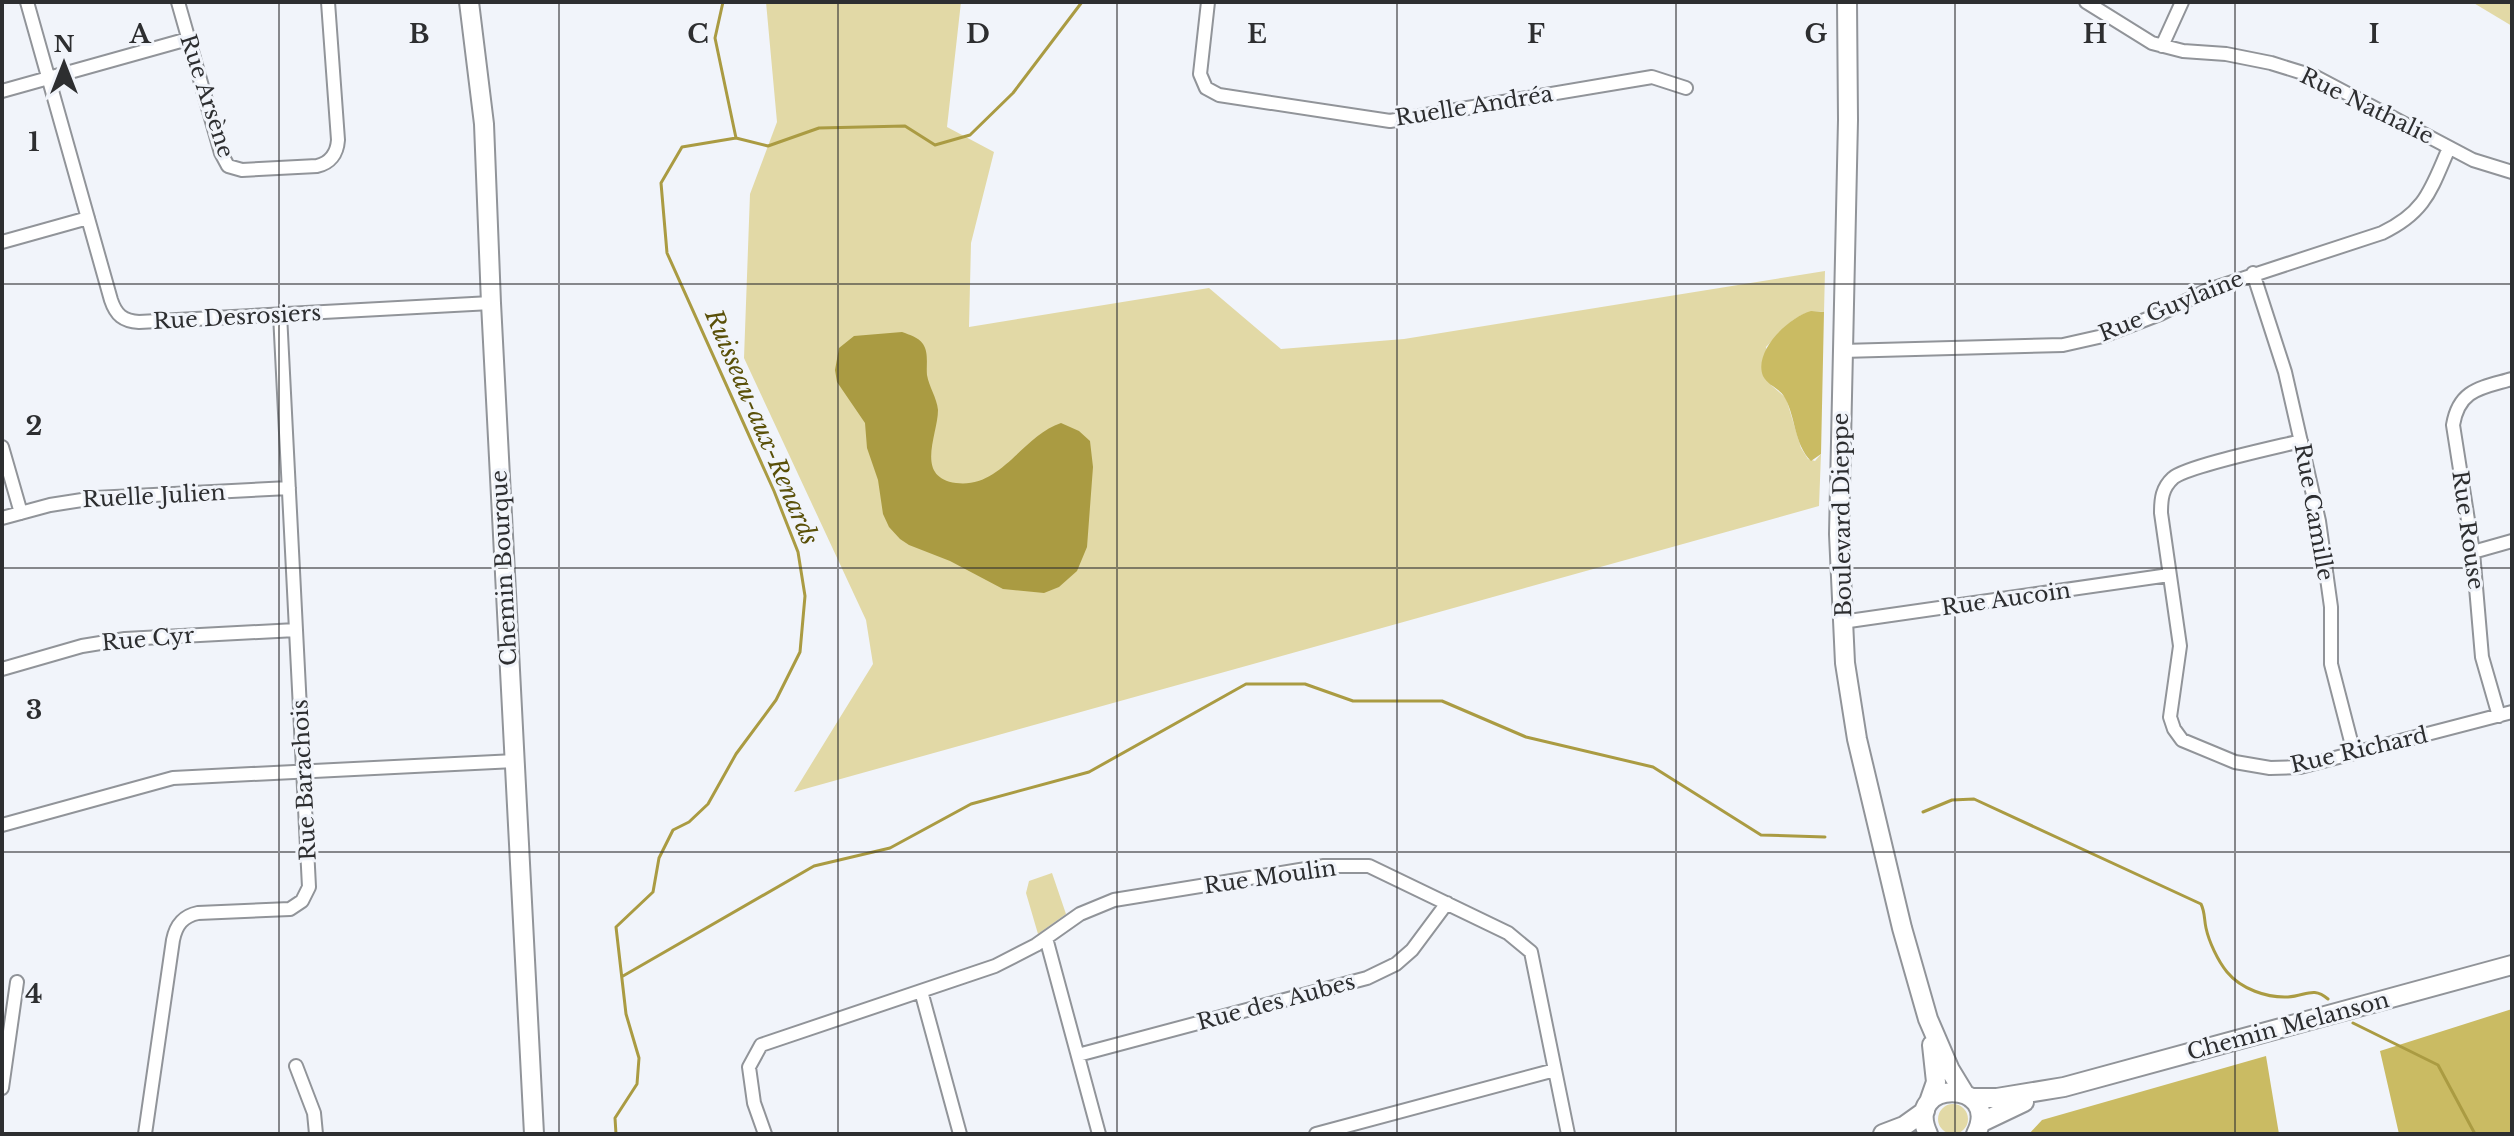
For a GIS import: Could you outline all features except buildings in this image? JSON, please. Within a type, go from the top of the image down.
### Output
[{"type":"street","name":"Rue Desrosiers","points":[[27,2],[113,306],[122,318],[139,322],[491,303]]},
{"type":"street","name":"Rue Arsène","points":[[178,2],[221,153],[228,166],[242,170],[321,165],[333,156],[338,140],[328,2]]},
{"type":"street","name":"Chemin Bourque","points":[[469,2],[484,124],[534,1134]]},
{"type":"street","name":"Ruelle Andréa","points":[[1208,2],[1200,74],[1206,88],[1219,95],[1390,121],[1652,77],[1686,88]]},
{"type":"street","name":"Boulevard Dieppe","points":[[1847,2],[1848,120],[1839,534],[1842,622],[1867,790],[1928,1019]]},
{"type":"street","name":"Rue Nathalie","points":[[2086,2],[2152,43],[2183,51],[2226,54],[2271,63],[2316,77],[2449,148],[2481,163],[2512,172]]},
{"type":"street","points":[[2162,46],[2182,2]]},
{"type":"street","points":[[2,91],[188,39]]},
{"type":"street","name":"Rue Guylaine","points":[[1842,351],[2063,345],[2103,336],[2253,273],[2382,233],[2404,223],[2428,195],[2449,148]]},
{"type":"street","points":[[2,242],[88,218]]},
{"type":"street","name":"Rue Camille","points":[[2253,273],[2285,372],[2319,521],[2331,607],[2331,664],[2354,753]]},
{"type":"street","name":"Rue Barachois","points":[[145,1134],[175,929],[194,914],[290,909],[302,901],[308,892],[280,314]]},
{"type":"street","name":"Rue Rouse","points":[[2506,714],[2482,657],[2473,552],[2453,425],[2462,399],[2474,390],[2512,379]]},
{"type":"street","name":"Rue Richard","points":[[2301,441],[2181,472],[2171,480],[2161,500],[2180,646],[2170,717],[2182,740],[2235,762],[2270,768],[2300,767],[2506,714]]},
{"type":"street","points":[[2,447],[21,513]]},
{"type":"street","name":"Ruelle Julien","points":[[2,518],[50,505],[95,498],[289,488]]},
{"type":"street","points":[[2473,552],[2512,541]]},
{"type":"street","name":"Rue Aucoin","points":[[1842,622],[2169,575]]},
{"type":"street","name":"Rue Cyr","points":[[2,669],[82,646],[125,639],[296,630]]},
{"type":"street","points":[[2,825],[163,780],[514,761]]},
{"type":"street","name":"Rue Moulin","points":[[765,1134],[754,1103],[749,1067],[761,1045],[995,966],[1046,938],[1080,914],[1114,900],[1324,866],[1369,866],[1508,933],[1531,952],[1568,1134]]},
{"type":"street","name":"Rue des Aubes","points":[[1078,1055],[1367,978],[1396,964],[1412,950],[1447,903]]},
{"type":"street","points":[[1046,938],[1099,1134]]},
{"type":"street","name":"Chemin Melanson","points":[[2064,1087],[2512,965]]},
{"type":"street","points":[[2,1088],[17,982]]},
{"type":"street","points":[[921,991],[960,1134]]},
{"type":"street","points":[[1928,1019],[1950,1070],[1978,1109],[1978,1128]]},
{"type":"street","points":[[1928,1019],[1936,1073],[1934,1091],[1924,1121],[1928,1134]]},
{"type":"street","points":[[296,1066],[314,1113],[316,1134]]},
{"type":"street","points":[[1316,1134],[1555,1070]]},
{"type":"street","points":[[1883,1134],[1904,1126],[1942,1093],[1953,1091],[1967,1096],[1997,1098],[2064,1087]]},
{"type":"street","points":[[1978,1128],[2002,1111],[2064,1087]]},
{"type":"shaded area","points":[[766,2],[961,2],[947,127],[994,152],[971,243],[969,327],[1209,288],[1281,349],[1404,339],[1825,271],[1824,312],[1806,313],[1798,317],[1766,347],[1771,385],[1786,398],[1801,448],[1808,459],[1815,461],[1821,454],[1819,506],[794,792],[873,664],[866,620],[744,358],[750,194],[777,122]]},
{"type":"shaded area","points":[[2472,2],[2512,2],[2512,26]]},
{"type":"shaded area","points":[[1811,311],[1824,312],[1821,454],[1811,461],[1801,447],[1785,398],[1765,379],[1761,366],[1763,356],[1775,336],[1793,320]]},
{"type":"shaded area","points":[[902,332],[914,336],[926,351],[927,375],[938,410],[932,464],[935,473],[943,479],[972,483],[986,478],[1047,429],[1061,423],[1079,431],[1090,441],[1093,467],[1087,547],[1077,571],[1059,587],[1044,593],[1003,589],[950,561],[909,545],[889,527],[867,448],[865,423],[837,382],[835,370],[839,348],[854,336]]},
{"type":"shaded area","points":[[1052,873],[1066,914],[1038,934],[1026,893],[1029,881]]},
{"type":"shaded area","points":[[2512,1009],[2512,1134],[2399,1134],[2380,1051]]},
{"type":"shaded area","points":[[2266,1056],[2279,1134],[2029,1134],[2042,1120]]},
{"type":"shaded area","points":[[1953,1104],[1964,1108],[1968,1119],[1964,1130],[1953,1134],[1942,1130],[1938,1119],[1942,1108]]},
{"type":"waterway","points":[[723,2],[715,38],[736,138]]},
{"type":"waterway","name":"Ruisseau-aux-Renards","points":[[616,1134],[615,1118],[637,1084],[639,1058],[626,1014],[616,927],[653,892],[659,858],[673,830],[689,822],[708,804],[736,754],[776,700],[800,652],[805,596],[798,552],[774,491],[667,253],[661,183],[682,147],[736,138],[768,146],[819,128],[905,126],[935,145],[970,135],[1013,93],[1082,2]]},
{"type":"waterway","points":[[623,976],[814,866],[890,848],[971,804],[1089,772],[1246,684],[1305,684],[1353,701],[1442,701],[1526,737],[1653,767],[1761,835],[1825,837]]},
{"type":"waterway","points":[[1923,812],[1952,800],[1974,799],[2201,904],[2207,933],[2217,957],[2233,978],[2247,988],[2272,996],[2288,997],[2313,992],[2328,999]]},
{"type":"waterway","points":[[2353,1023],[2438,1065],[2475,1134]]}]
